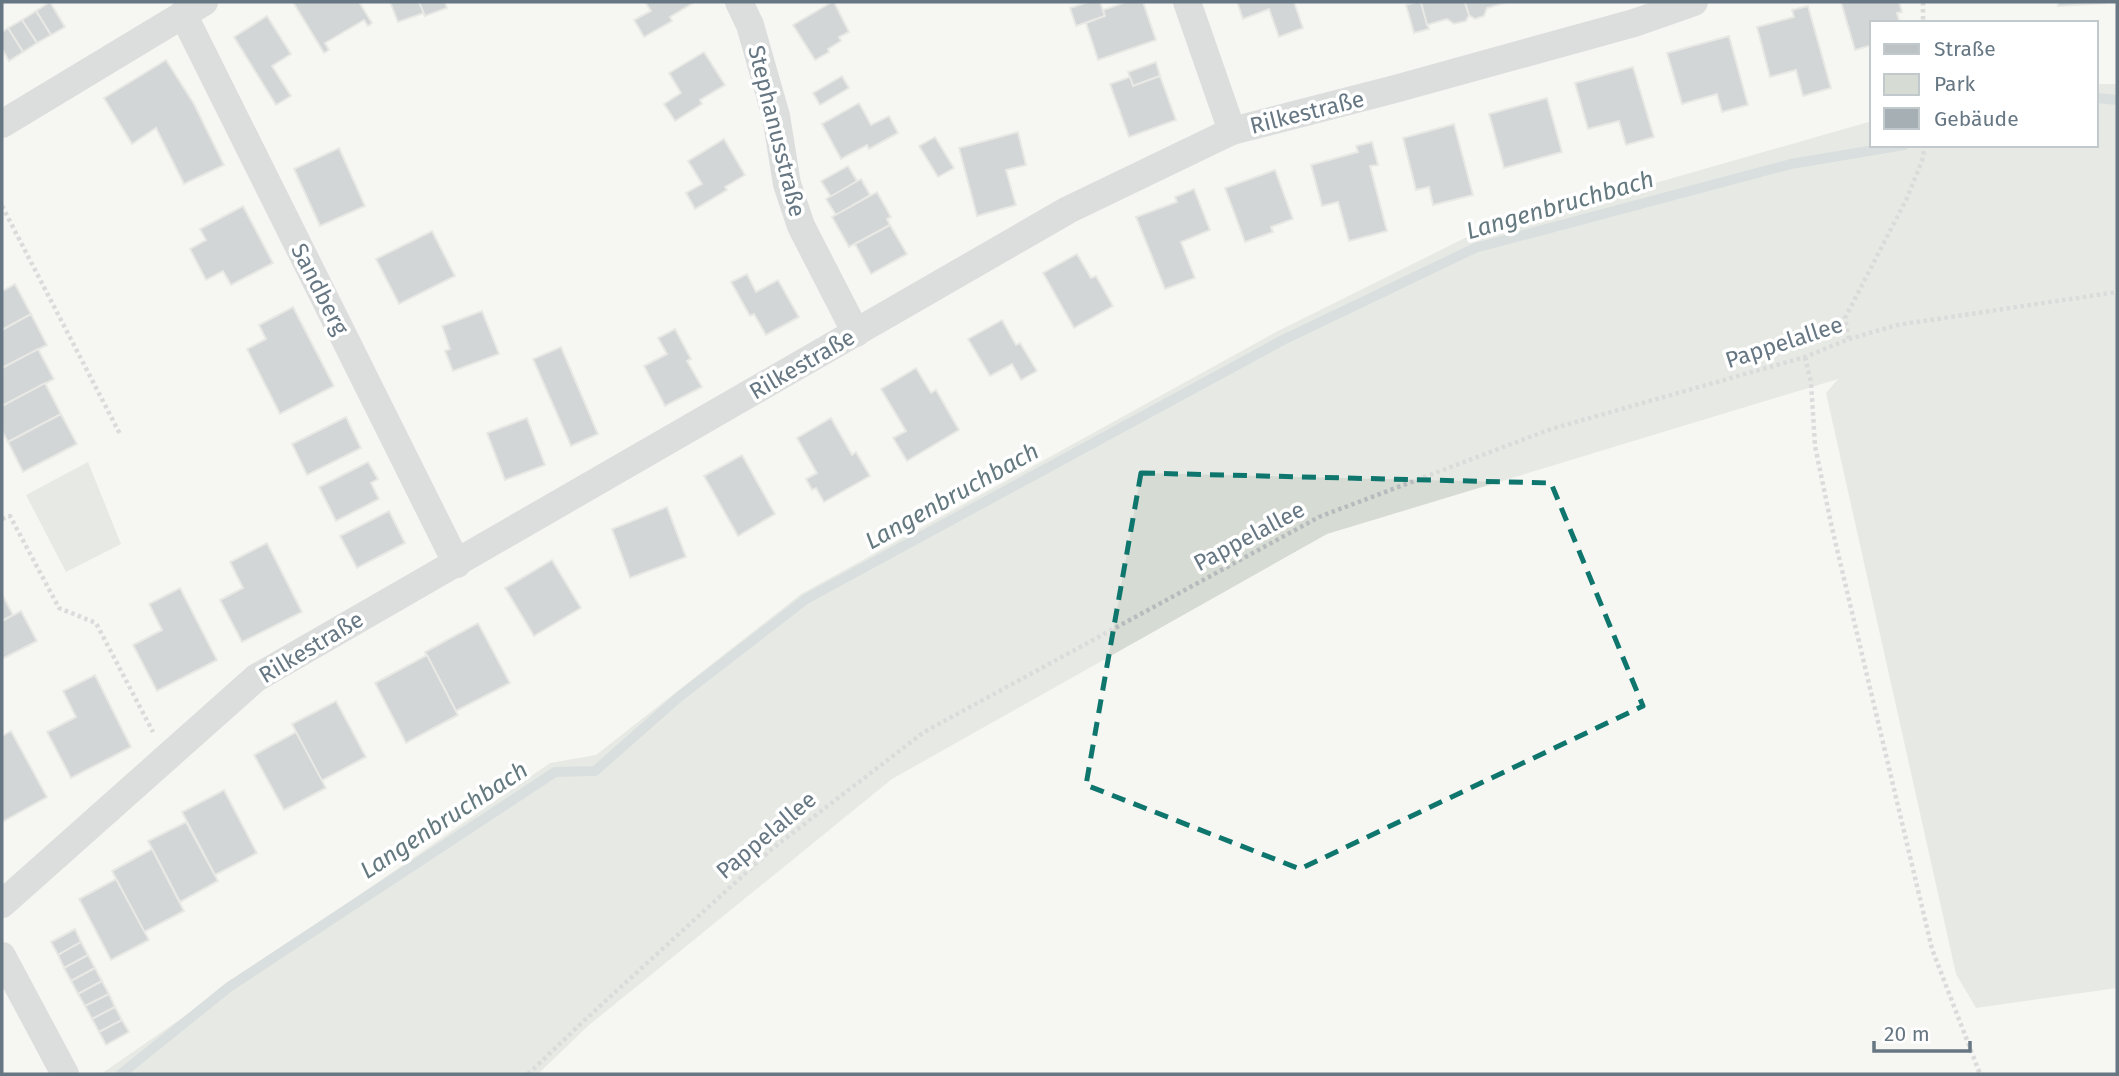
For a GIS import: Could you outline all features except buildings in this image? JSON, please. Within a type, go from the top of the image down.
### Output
[{"type":"street","name":"Stephanusstraße","points":[[739,2],[750,25],[776,116],[787,184],[801,226],[856,333]]},
{"type":"street","points":[[1187,2],[1232,131]]},
{"type":"street","name":"Rilkestraße","points":[[2,904],[256,678],[1068,210],[1232,131],[1634,23],[1694,2]]},
{"type":"street","points":[[2,124],[196,5]]},
{"type":"street","name":"Sandberg","points":[[196,5],[457,564]]},
{"type":"street","points":[[2,956],[65,1074]]},
{"type":"path","points":[[1923,2],[1923,21]]},
{"type":"path","points":[[1849,339],[1845,318],[1907,198],[1925,147]]},
{"type":"path","points":[[2,206],[121,436]]},
{"type":"path","name":"Pappelallee","points":[[528,1074],[773,849],[924,732],[1319,517],[1551,429],[1805,358],[1849,339],[1897,325],[2117,292]]},
{"type":"path","points":[[1805,358],[1811,382],[1815,446],[1832,528],[1928,936],[1980,1074]]},
{"type":"path","points":[[2,519],[10,516],[59,608],[96,623],[166,758]]},
{"type":"highlighted area","points":[[1141,473],[1551,483],[1643,706],[1300,869],[1086,785]]},
{"type":"green space","points":[[2098,84],[2117,84],[2117,988],[1976,1008],[1956,974],[1826,393],[1838,379],[1327,534],[892,779],[588,1026],[538,1074],[101,1074],[550,763],[596,755],[801,594],[1278,331],[1467,237],[1870,122],[1870,147],[2098,147]]},
{"type":"green space","points":[[88,462],[121,544],[66,572],[26,495]]},
{"type":"waterway","name":"Langenbruchbach","points":[[2098,98],[2117,100]]},
{"type":"waterway","name":"Langenbruchbach","points":[[121,1074],[229,987],[555,772],[595,771],[679,697],[806,599],[1283,340],[1475,248],[1791,164],[1892,147]]}]
